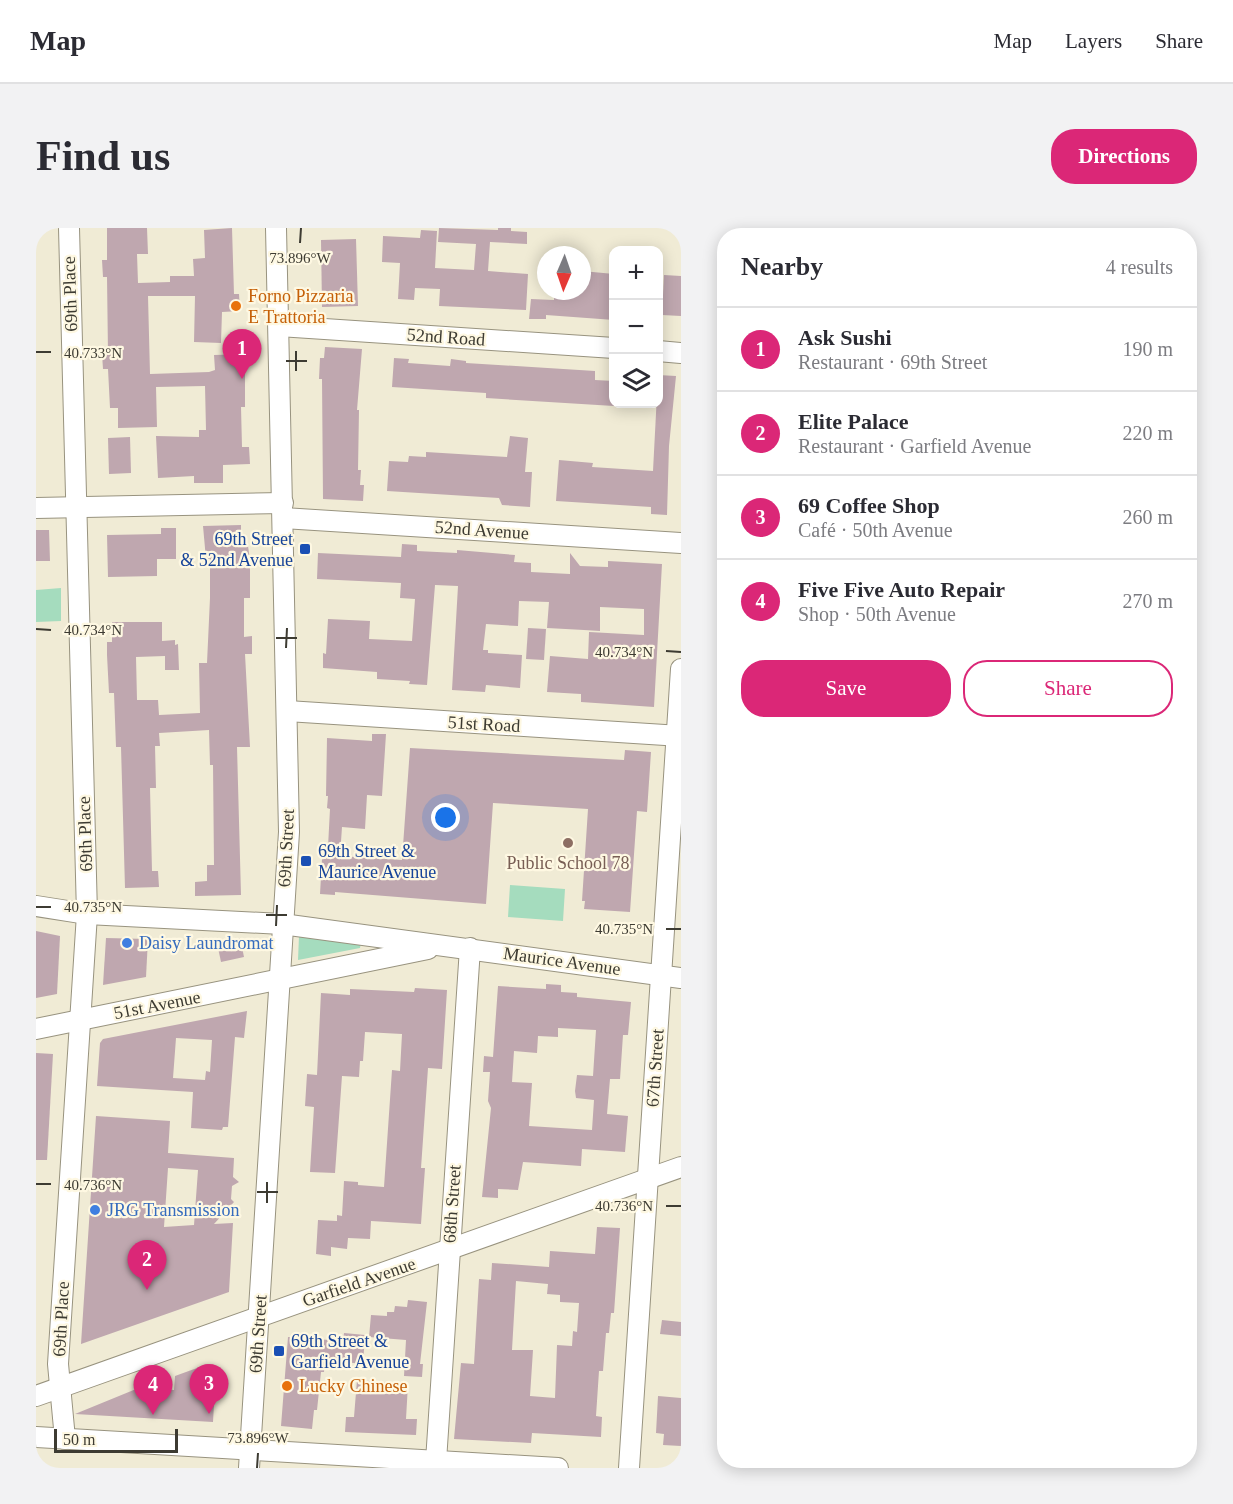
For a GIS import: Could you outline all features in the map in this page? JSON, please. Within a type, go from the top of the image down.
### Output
[{"type":"street","name":"69th Place","points":[[65,1439],[58,1364],[82,1020],[87,914],[69,228]]},
{"type":"street","name":"69th Street","points":[[249,1468],[289,832],[276,228]]},
{"type":"street","name":"52nd Road","points":[[279,326],[609,348]]},
{"type":"street","points":[[663,351],[681,353]]},
{"type":"street","name":"52nd Avenue","points":[[36,508],[283,510],[681,543]]},
{"type":"street","name":"67th Street","points":[[629,1468],[679,736],[681,669]]},
{"type":"street","name":"51st Road","points":[[287,711],[679,736]]},
{"type":"street","name":"Maurice Avenue","points":[[36,906],[87,914],[282,924],[681,978]]},
{"type":"street","name":"Maurice Avenue","points":[[278,981],[443,946]]},
{"type":"street","name":"68th Street","points":[[436,1461],[470,948]]},
{"type":"street","name":"51st Avenue","points":[[36,1029],[278,981]]},
{"type":"street","name":"Garfield Avenue","points":[[36,1396],[681,1167]]},
{"type":"street","points":[[36,1437],[558,1468]]},
{"type":"green space","points":[[61,588],[61,621],[36,622],[36,590]]},
{"type":"green space","points":[[510,885],[565,889],[563,921],[508,917]]},
{"type":"green space","points":[[299,936],[361,943],[360,948],[298,960]]},
{"type":"building","points":[[107,228],[147,228],[148,254],[137,254],[138,283],[170,282],[170,276],[194,276],[193,259],[205,258],[204,230],[232,228],[234,294],[239,294],[240,311],[222,312],[221,343],[194,342],[195,296],[148,296],[150,374],[209,372],[215,370],[214,355],[248,354],[249,367],[245,367],[245,407],[241,407],[242,447],[249,447],[250,464],[223,465],[223,483],[194,483],[194,476],[158,478],[156,436],[199,437],[199,430],[206,430],[205,386],[156,387],[157,427],[118,428],[118,408],[110,408],[108,369],[103,369],[102,354],[108,354],[107,277],[103,277],[102,260],[107,260]]},
{"type":"building","points":[[439,228],[498,230],[498,228],[511,228],[511,231],[527,232],[527,244],[490,242],[488,271],[528,274],[526,310],[439,306],[440,289],[415,288],[414,300],[398,299],[400,263],[382,262],[383,236],[420,238],[421,230],[437,231],[435,268],[474,270],[476,244],[438,242]]},
{"type":"building","points":[[356,239],[358,306],[322,307],[321,240]]},
{"type":"building","points":[[591,272],[609,274],[609,320],[546,315],[546,319],[529,319],[531,299],[591,300]]},
{"type":"building","points":[[664,275],[681,276],[681,316],[663,315]]},
{"type":"building","points":[[325,347],[362,349],[357,410],[359,410],[358,470],[361,470],[360,485],[364,485],[363,501],[323,499],[322,379],[319,379],[320,358],[324,358]]},
{"type":"building","points":[[394,358],[409,359],[408,363],[450,366],[451,359],[466,361],[466,363],[595,371],[595,380],[609,381],[609,406],[486,398],[486,393],[392,387]]},
{"type":"building","points":[[663,375],[676,376],[669,446],[667,515],[651,514],[651,507],[556,501],[559,460],[593,463],[592,467],[653,471],[656,408],[663,408]]},
{"type":"building","points":[[510,436],[528,438],[525,472],[532,472],[530,507],[502,505],[499,498],[387,491],[389,461],[408,462],[409,456],[426,457],[426,452],[507,457]]},
{"type":"building","points":[[130,437],[131,473],[109,474],[108,438]]},
{"type":"building","points":[[241,525],[241,546],[248,546],[250,560],[250,598],[244,598],[244,637],[252,636],[252,654],[245,654],[250,747],[237,747],[241,895],[195,896],[195,882],[207,881],[207,865],[214,865],[213,765],[210,765],[209,730],[159,733],[160,746],[155,746],[156,788],[150,788],[152,871],[158,871],[159,887],[125,888],[121,747],[116,747],[114,693],[109,693],[107,655],[107,642],[112,642],[112,622],[162,622],[162,641],[175,640],[175,645],[178,644],[179,670],[165,670],[165,656],[136,657],[137,700],[158,700],[159,715],[200,713],[199,663],[207,663],[210,598],[210,559],[206,559],[203,526]]},
{"type":"building","points":[[161,528],[176,528],[176,559],[157,559],[157,576],[108,577],[107,535],[161,534]]},
{"type":"building","points":[[36,530],[49,530],[50,561],[36,561]]},
{"type":"building","points":[[402,544],[417,545],[417,551],[457,553],[457,550],[515,555],[514,562],[531,563],[531,572],[570,574],[570,553],[580,566],[608,567],[608,561],[662,564],[654,707],[581,702],[581,694],[547,692],[550,656],[588,659],[589,632],[644,635],[644,609],[600,607],[600,631],[547,628],[549,602],[519,601],[518,626],[486,624],[483,650],[488,650],[488,653],[522,655],[520,688],[486,685],[485,692],[452,690],[458,586],[435,585],[427,685],[409,684],[410,681],[377,679],[377,672],[323,668],[328,619],[370,621],[369,639],[412,641],[415,599],[400,598],[401,583],[317,579],[318,553],[401,557]]},
{"type":"building","points":[[528,628],[546,629],[544,660],[526,659]]},
{"type":"building","points":[[372,734],[386,734],[382,796],[367,795],[365,829],[342,827],[340,856],[402,860],[410,748],[624,760],[625,750],[651,752],[647,812],[637,811],[630,912],[584,909],[585,901],[582,901],[588,809],[493,803],[486,904],[335,892],[335,895],[320,894],[322,859],[326,859],[328,847],[330,809],[327,808],[328,796],[326,796],[327,738],[372,741]]},
{"type":"building","points":[[36,931],[60,936],[57,994],[36,998]]},
{"type":"building","points":[[106,938],[148,939],[146,977],[103,985]]},
{"type":"building","points":[[240,938],[244,957],[221,962],[217,943]]},
{"type":"building","points":[[546,984],[561,985],[561,992],[577,993],[577,997],[631,1002],[628,1035],[623,1035],[620,1079],[610,1079],[607,1114],[628,1116],[625,1152],[582,1149],[581,1166],[523,1162],[518,1190],[498,1189],[498,1198],[482,1197],[491,1108],[488,1101],[490,1072],[483,1072],[484,1056],[493,1057],[498,986],[546,989]],"holes":[[[558,1028],[596,1030],[593,1076],[577,1075],[575,1091],[576,1098],[594,1100],[592,1130],[529,1126],[532,1083],[512,1082],[514,1051],[537,1053],[538,1036],[558,1037]]]},
{"type":"building","points":[[415,988],[447,990],[442,1069],[428,1068],[421,1168],[425,1168],[421,1224],[371,1221],[370,1239],[348,1238],[347,1249],[331,1247],[331,1256],[316,1254],[318,1220],[337,1221],[337,1215],[342,1216],[344,1181],[358,1182],[358,1185],[384,1187],[392,1070],[400,1071],[402,1034],[365,1032],[363,1061],[360,1061],[359,1077],[342,1076],[335,1173],[310,1172],[314,1107],[305,1106],[307,1074],[317,1075],[321,993],[350,995],[350,989],[414,992]]},
{"type":"building","points":[[247,1011],[244,1038],[235,1037],[228,1127],[223,1127],[222,1130],[191,1128],[193,1092],[97,1086],[100,1043],[103,1039]],"holes":[[[176,1038],[212,1040],[210,1072],[206,1071],[205,1080],[173,1078]]]},
{"type":"building","points":[[36,1053],[53,1054],[47,1160],[36,1160]]},
{"type":"building","points":[[96,1116],[170,1121],[168,1153],[234,1158],[233,1177],[239,1182],[232,1186],[231,1199],[234,1202],[214,1224],[233,1223],[229,1292],[81,1344]],"holes":[[[168,1168],[198,1170],[194,1225],[164,1227]]]},
{"type":"building","points":[[597,1227],[620,1228],[614,1313],[611,1313],[609,1333],[606,1333],[603,1371],[599,1371],[596,1416],[602,1417],[601,1437],[532,1433],[531,1443],[454,1439],[461,1363],[474,1364],[479,1279],[491,1280],[492,1263],[549,1267],[550,1251],[595,1254]],"holes":[[[516,1281],[548,1284],[547,1294],[560,1295],[560,1302],[579,1303],[577,1332],[573,1331],[572,1346],[557,1345],[555,1398],[530,1396],[533,1350],[512,1350]]]},
{"type":"building","points":[[408,1300],[427,1302],[420,1364],[423,1364],[422,1377],[404,1376],[406,1340],[369,1337],[371,1315],[387,1316],[387,1312],[394,1312],[395,1306],[407,1307]]},
{"type":"building","points":[[662,1320],[681,1322],[681,1336],[660,1334]]},
{"type":"building","points":[[344,1333],[365,1335],[363,1364],[325,1360],[312,1429],[281,1426],[288,1337],[343,1341]]},
{"type":"building","points":[[208,1364],[206,1405],[214,1405],[213,1422],[75,1414],[141,1387],[174,1390],[175,1376]]},
{"type":"building","points":[[357,1380],[408,1384],[406,1419],[417,1419],[416,1435],[345,1432],[346,1417],[354,1417]]},
{"type":"building","points":[[658,1396],[681,1398],[681,1446],[663,1445],[664,1434],[656,1433]]},
{"type":"place","name":"Forno Pizzaria E Trattoria","points":[[236,306]]},
{"type":"place","name":"Ask Sushi","points":[[242,379]]},
{"type":"place","name":"69th Street & 52nd Avenue","points":[[305,549]]},
{"type":"place","name":"Public School 78","points":[[568,843]]},
{"type":"place","name":"69th Street & Maurice Avenue","points":[[306,861]]},
{"type":"place","name":"Daisy Laundromat","points":[[127,943]]},
{"type":"place","name":"JRG Transmission","points":[[95,1210]]},
{"type":"place","name":"Elite Palace","points":[[147,1290]]},
{"type":"place","name":"69th Street & Garfield Avenue","points":[[279,1351]]},
{"type":"place","name":"Lucky Chinese","points":[[287,1386]]},
{"type":"place","name":"69 Coffee Shop","points":[[209,1414]]},
{"type":"place","name":"Five Five Auto Repair","points":[[153,1415]]}]
